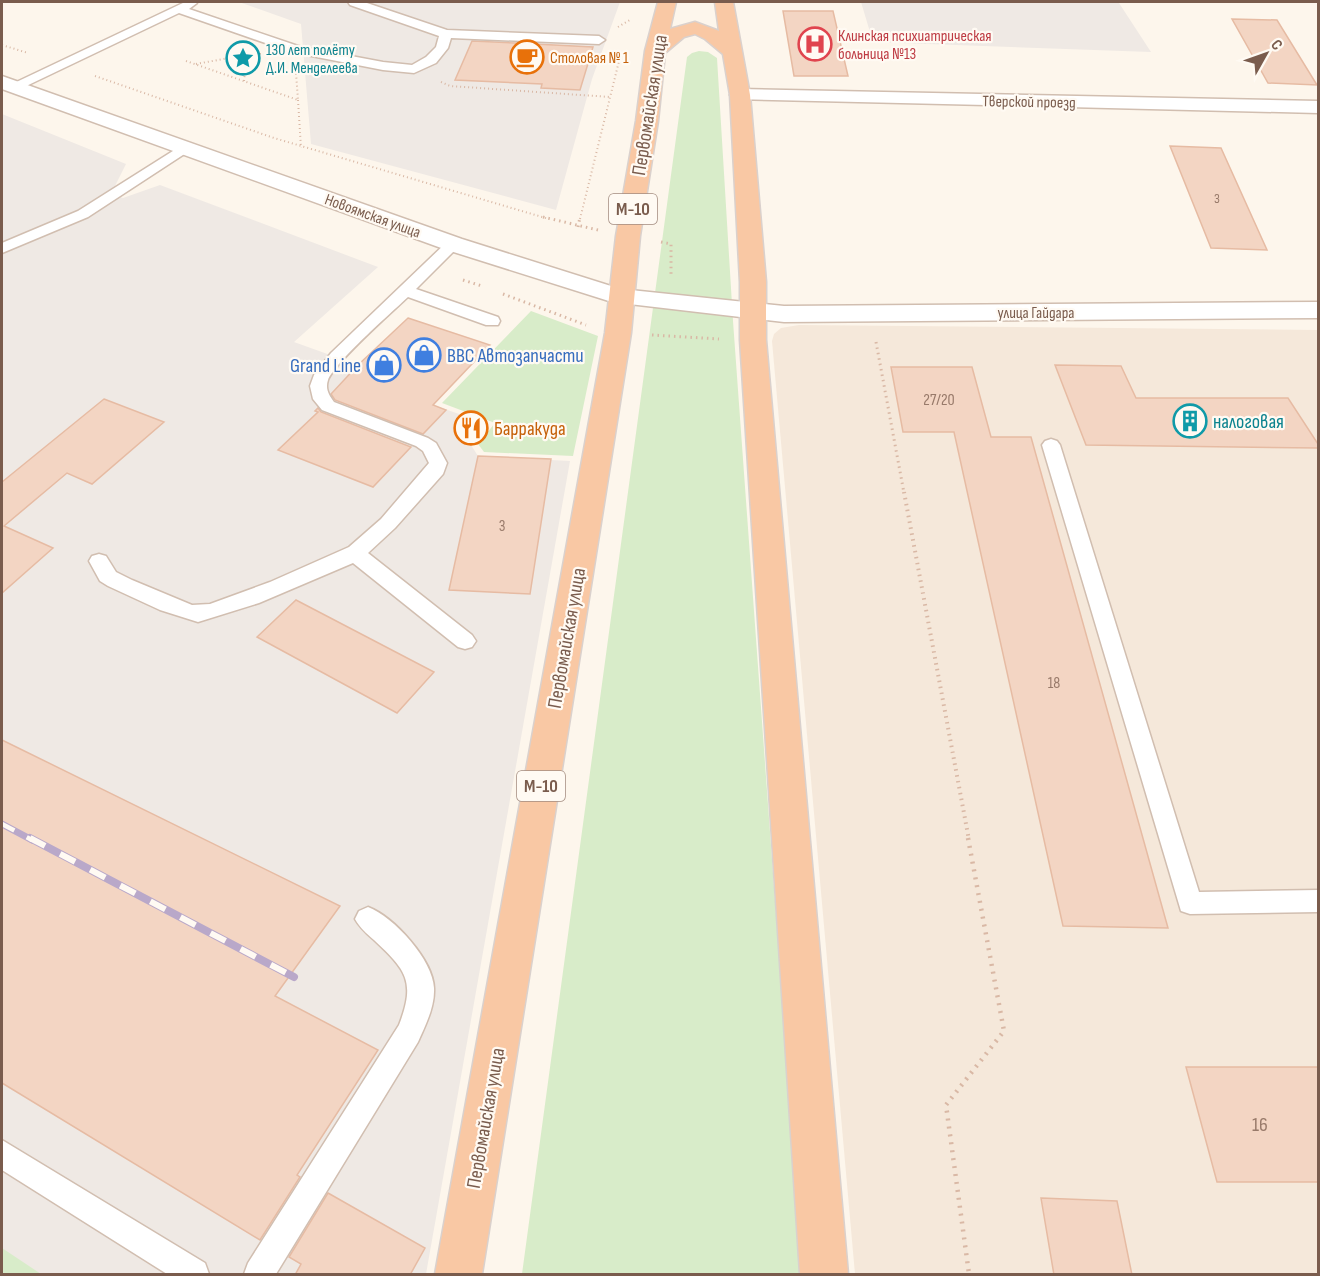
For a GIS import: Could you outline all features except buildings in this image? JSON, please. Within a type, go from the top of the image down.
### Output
[{"type":"highway","name":"Первомайская улица","points":[[458,1275],[618,333],[628,236],[647,121],[655,51],[667,2]]},
{"type":"highway","points":[[724,2],[740,95],[753,326],[824,1275]]},
{"type":"highway","points":[[655,51],[672,34],[695,28],[708,30],[733,53]]},
{"type":"street","name":"Новоямская улица","points":[[8,84],[453,244],[621,297],[753,326]]},
{"type":"street","name":"Тверской проезд","points":[[740,95],[1318,107]]},
{"type":"street","name":"улица Гайдара","points":[[753,326],[784,314],[1318,310]]},
{"type":"lane","points":[[8,84],[62,63],[194,2]]},
{"type":"lane","points":[[354,2],[446,34],[598,40]]},
{"type":"lane","points":[[178,9],[295,49],[383,66],[414,69],[431,60],[442,48],[446,34]]},
{"type":"lane","points":[[2,248],[83,214],[184,148]]},
{"type":"lane","points":[[99,561],[110,577],[180,610],[198,614],[219,610],[325,568],[354,553],[376,536],[436,469],[438,463],[430,447],[422,442],[328,406],[321,399],[319,384],[322,375],[337,357],[453,244]]},
{"type":"lane","points":[[405,291],[492,321]]},
{"type":"lane","points":[[1050,445],[1190,903],[1318,901]]},
{"type":"lane","points":[[354,553],[465,641]]},
{"type":"lane","points":[[260,1275],[409,1034],[419,1006],[421,983],[410,962],[368,919]]},
{"type":"lane","points":[[2,1154],[194,1275]]},
{"type":"path","points":[[627,30],[632,11]]},
{"type":"path","points":[[2,45],[62,63],[162,102],[301,148],[578,227],[670,244],[671,278]]},
{"type":"path","points":[[295,49],[301,148]]},
{"type":"path","points":[[578,227],[622,52]]},
{"type":"path","points":[[195,64],[229,58]]},
{"type":"path","points":[[186,61],[298,100]]},
{"type":"path","points":[[244,81],[246,64]]},
{"type":"path","points":[[414,69],[450,86],[610,97]]},
{"type":"path","points":[[618,333],[753,326]]},
{"type":"path","points":[[876,341],[1004,1031],[946,1105],[969,1275]]},
{"type":"shaded area","points":[[239,2],[620,2],[592,79],[556,210],[311,144],[301,24]]},
{"type":"shaded area","points":[[861,2],[1119,3],[1151,52],[873,42]]},
{"type":"shaded area","points":[[2,114],[126,164],[111,194],[123,198],[160,185],[378,267],[294,342],[358,365],[408,318],[490,345],[433,405],[488,424],[471,445],[478,456],[570,461],[426,1274],[2,1274]]},
{"type":"shaded area","points":[[799,325],[1318,330],[1318,1274],[855,1274],[772,341],[774,334],[781,328]]},
{"type":"green space","points":[[699,51],[708,52],[717,58],[733,321],[802,1274],[522,1274],[687,57]]},
{"type":"green space","points":[[531,311],[598,336],[573,456],[484,452],[478,444],[495,423],[442,403]]},
{"type":"green space","points":[[2,1248],[41,1274],[2,1274]]},
{"type":"railway","points":[[2,824],[32,840]]},
{"type":"railway","points":[[30,838],[294,977]]},
{"type":"place","name":"Клинская психиатрическая больница №13","points":[[815,44]]},
{"type":"place","name":"Столовая № 1","points":[[527,57]]},
{"type":"place","name":"130 лет полёту Д.И. Менделеева","points":[[243,58]]},
{"type":"place","name":"ВВС Автозапчасти","points":[[424,355]]},
{"type":"place","name":"Grand Line","points":[[384,365]]},
{"type":"place","name":"налоговая","points":[[1190,421]]},
{"type":"place","name":"Барракуда","points":[[471,428]]}]
